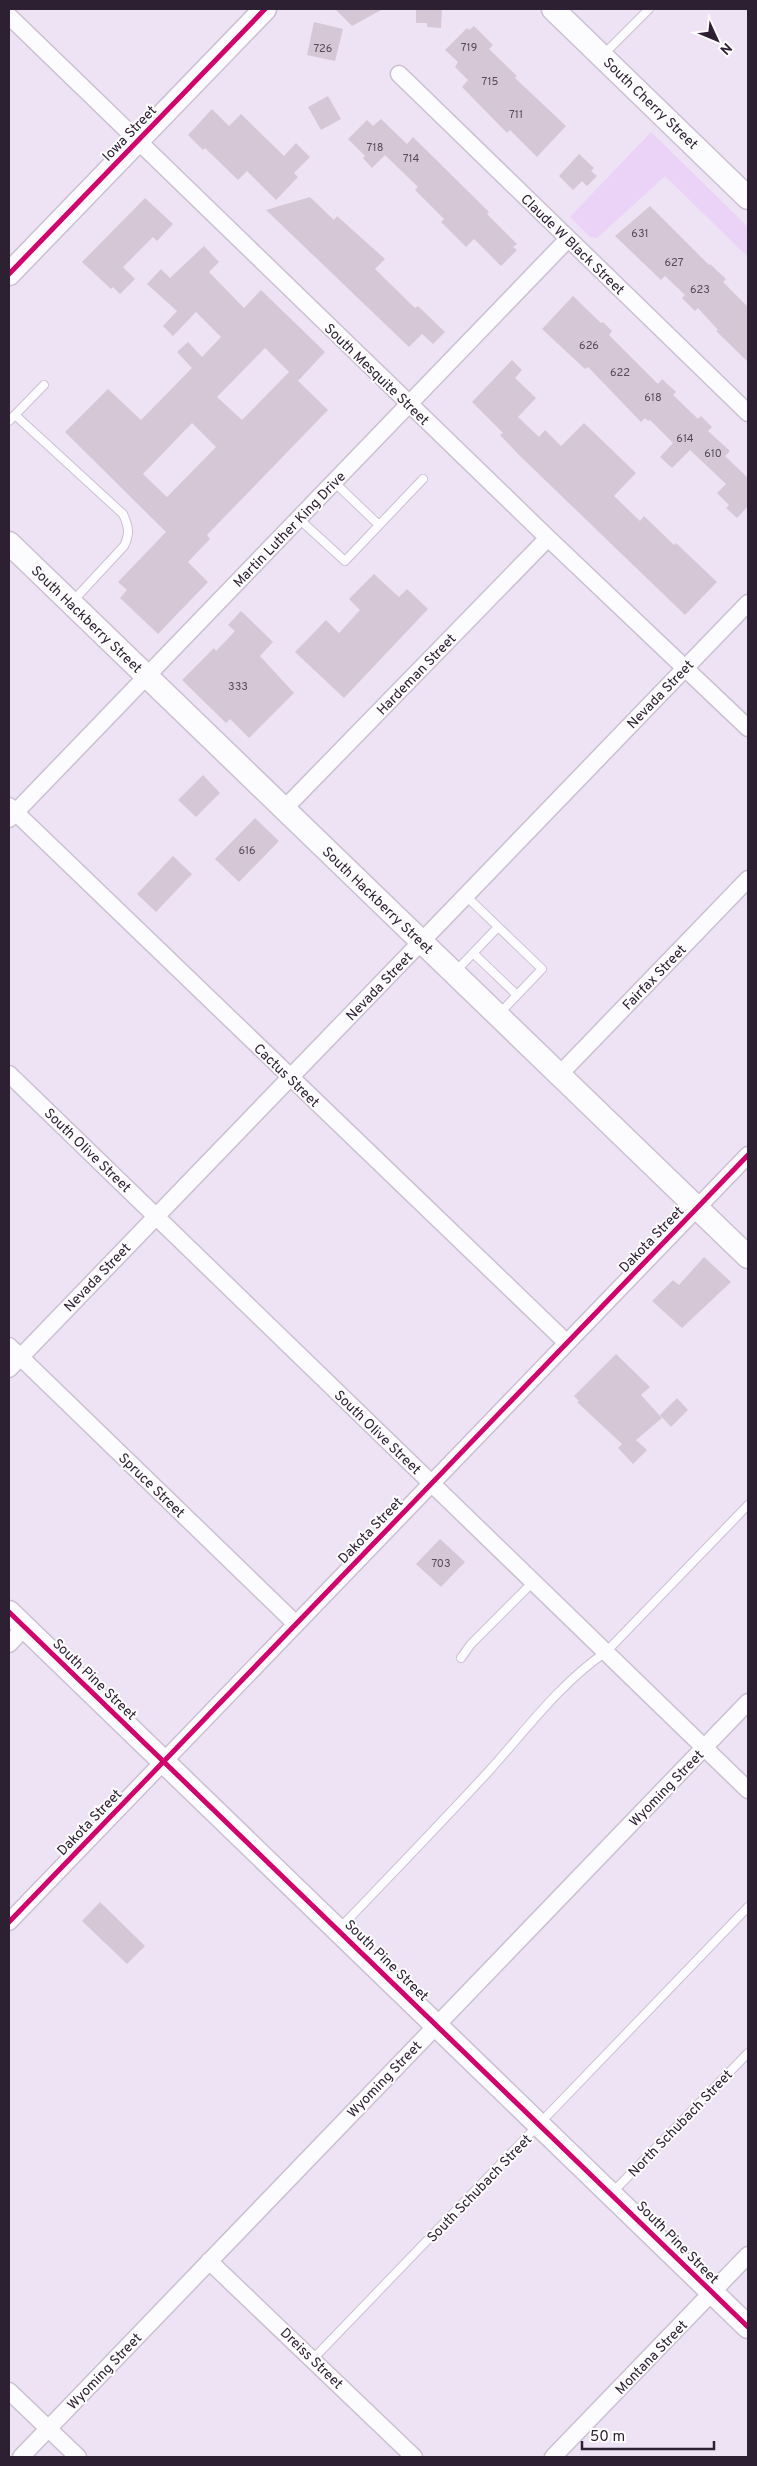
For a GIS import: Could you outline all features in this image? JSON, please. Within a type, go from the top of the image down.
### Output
[{"type":"main road","name":"Iowa Street","points":[[9,274],[265,9]]},
{"type":"main road","name":"South Cherry Street","points":[[553,9],[748,198]]},
{"type":"main road","name":"South Hackberry Street","points":[[9,543],[748,1257]]},
{"type":"main road","name":"South Pine Street","points":[[9,1612],[612,2193],[748,2327]]},
{"type":"street","name":"South Mesquite Street","points":[[9,16],[548,538],[748,728]]},
{"type":"street","name":"Claude W Black Street","points":[[399,74],[748,413]]},
{"type":"street","name":"Martin Luther King Drive","points":[[11,812],[146,676],[568,239]]},
{"type":"street","name":"Hardeman Street","points":[[284,809],[548,538]]},
{"type":"street","name":"Nevada Street","points":[[13,1357],[156,1216],[748,603]]},
{"type":"street","name":"Cactus Street","points":[[11,812],[566,1343]]},
{"type":"street","name":"Fairfax Street","points":[[559,1075],[748,879]]},
{"type":"street","name":"South Olive Street","points":[[9,1074],[748,1790]]},
{"type":"street","name":"Dakota Street","points":[[9,1922],[748,1155]]},
{"type":"street","name":"Spruce Street","points":[[13,1357],[296,1624]]},
{"type":"street","points":[[9,1644],[25,1627]]},
{"type":"street","name":"Wyoming Street","points":[[21,2457],[748,1702]]},
{"type":"street","name":"Montana Street","points":[[553,2457],[748,2256]]},
{"type":"street","name":"Dreiss Street","points":[[209,2261],[414,2457]]},
{"type":"street","points":[[9,2391],[78,2457]]},
{"type":"lane","points":[[602,56],[649,9]]},
{"type":"lane","points":[[9,421],[44,385]]},
{"type":"lane","points":[[15,415],[123,514],[128,525],[129,536],[124,546],[71,603]]},
{"type":"lane","points":[[299,518],[345,561],[423,480]]},
{"type":"lane","points":[[334,482],[379,525]]},
{"type":"lane","points":[[466,896],[542,969],[497,1015]]},
{"type":"lane","points":[[454,973],[498,927]]},
{"type":"lane","points":[[473,953],[517,995]]},
{"type":"lane","points":[[338,1930],[438,1826],[548,1705],[587,1666],[606,1652],[748,1506]]},
{"type":"lane","points":[[460,1658],[471,1644],[533,1582]]},
{"type":"lane","name":"South Schubach Street","points":[[312,2359],[748,1908]]},
{"type":"lane","name":"North Schubach Street","points":[[612,2193],[748,2053]]},
{"type":"shaded area","points":[[651,132],[748,227],[748,257],[665,176],[597,238],[590,237],[570,217]]},
{"type":"building","points":[[335,9],[383,9],[352,26]]},
{"type":"building","points":[[416,9],[442,9],[441,28],[427,27],[427,23],[416,23]]},
{"type":"building","points":[[314,22],[343,29],[335,61],[307,55]]},
{"type":"building","points":[[474,26],[493,45],[489,49],[517,76],[515,78],[566,126],[537,157],[510,130],[507,133],[462,87],[468,80],[455,67],[458,62],[445,50],[467,28],[469,30]]},
{"type":"building","points":[[328,96],[341,119],[321,130],[308,107]]},
{"type":"building","points":[[212,109],[229,126],[241,114],[284,156],[296,143],[310,157],[294,173],[298,177],[276,200],[247,171],[238,180],[205,148],[203,150],[188,135]]},
{"type":"building","points":[[381,119],[407,144],[413,137],[489,212],[487,214],[517,244],[513,247],[517,250],[501,266],[474,239],[466,247],[441,222],[444,219],[415,190],[418,187],[385,155],[372,168],[363,158],[365,156],[348,139],[367,120],[373,126]]},
{"type":"building","points":[[579,154],[594,168],[591,171],[597,176],[587,186],[582,181],[573,190],[559,176]]},
{"type":"building","points":[[310,197],[334,220],[337,216],[385,259],[375,269],[415,308],[418,306],[445,332],[433,344],[422,334],[409,347],[266,210]]},
{"type":"building","points":[[145,198],[173,224],[157,241],[153,237],[123,267],[135,279],[120,294],[113,287],[111,289],[82,262]]},
{"type":"building","points":[[650,206],[709,265],[726,279],[723,282],[748,307],[748,362],[716,331],[718,330],[698,308],[695,311],[682,298],[685,295],[665,276],[661,280],[615,236]]},
{"type":"building","points":[[204,246],[219,262],[209,272],[244,308],[261,290],[325,352],[298,381],[328,410],[207,535],[210,539],[188,562],[208,582],[158,634],[120,598],[127,590],[118,582],[166,532],[65,432],[108,389],[141,420],[192,368],[177,352],[188,342],[202,357],[221,337],[196,312],[173,336],[163,326],[177,311],[147,284],[161,269],[170,278]],"holes":[[[265,348],[289,372],[242,420],[217,397]],[[192,423],[216,447],[167,497],[143,474]]]},
{"type":"building","points":[[573,296],[612,331],[609,335],[658,384],[662,379],[676,392],[673,395],[698,419],[701,416],[712,427],[708,431],[730,451],[725,456],[748,478],[748,506],[737,518],[726,508],[729,505],[717,493],[726,484],[690,450],[672,468],[660,457],[673,443],[650,420],[648,421],[645,418],[641,422],[588,367],[585,369],[542,329]]},
{"type":"building","points":[[512,360],[522,370],[515,378],[536,398],[518,417],[539,437],[545,430],[561,446],[584,423],[636,473],[614,496],[640,521],[644,516],[717,582],[685,615],[520,456],[500,435],[503,433],[472,402]]},
{"type":"building","points":[[374,574],[399,597],[407,589],[428,609],[344,698],[295,652],[326,620],[339,633],[360,610],[349,599]]},
{"type":"building","points":[[241,611],[273,642],[260,656],[294,693],[249,738],[230,719],[226,723],[182,680],[214,648],[216,651],[235,631],[228,625]]},
{"type":"building","points":[[203,775],[220,793],[196,817],[178,800]]},
{"type":"building","points":[[255,818],[279,841],[239,882],[215,859]]},
{"type":"building","points":[[173,856],[192,874],[156,912],[137,894]]},
{"type":"building","points":[[704,1257],[731,1282],[682,1328],[652,1301],[673,1280],[679,1285]]},
{"type":"building","points":[[616,1354],[650,1387],[641,1395],[662,1418],[636,1440],[647,1450],[633,1464],[618,1448],[622,1444],[577,1402],[579,1401],[574,1396]]},
{"type":"building","points":[[677,1398],[688,1410],[671,1427],[660,1415]]},
{"type":"building","points":[[440,1539],[465,1562],[441,1587],[416,1564]]},
{"type":"building","points":[[100,1902],[145,1946],[127,1964],[82,1921]]},
{"type":"cycle path","points":[[9,274],[265,9]]},
{"type":"cycle path","points":[[9,1922],[748,1155]]},
{"type":"cycle path","points":[[9,1612],[748,2327]]}]
